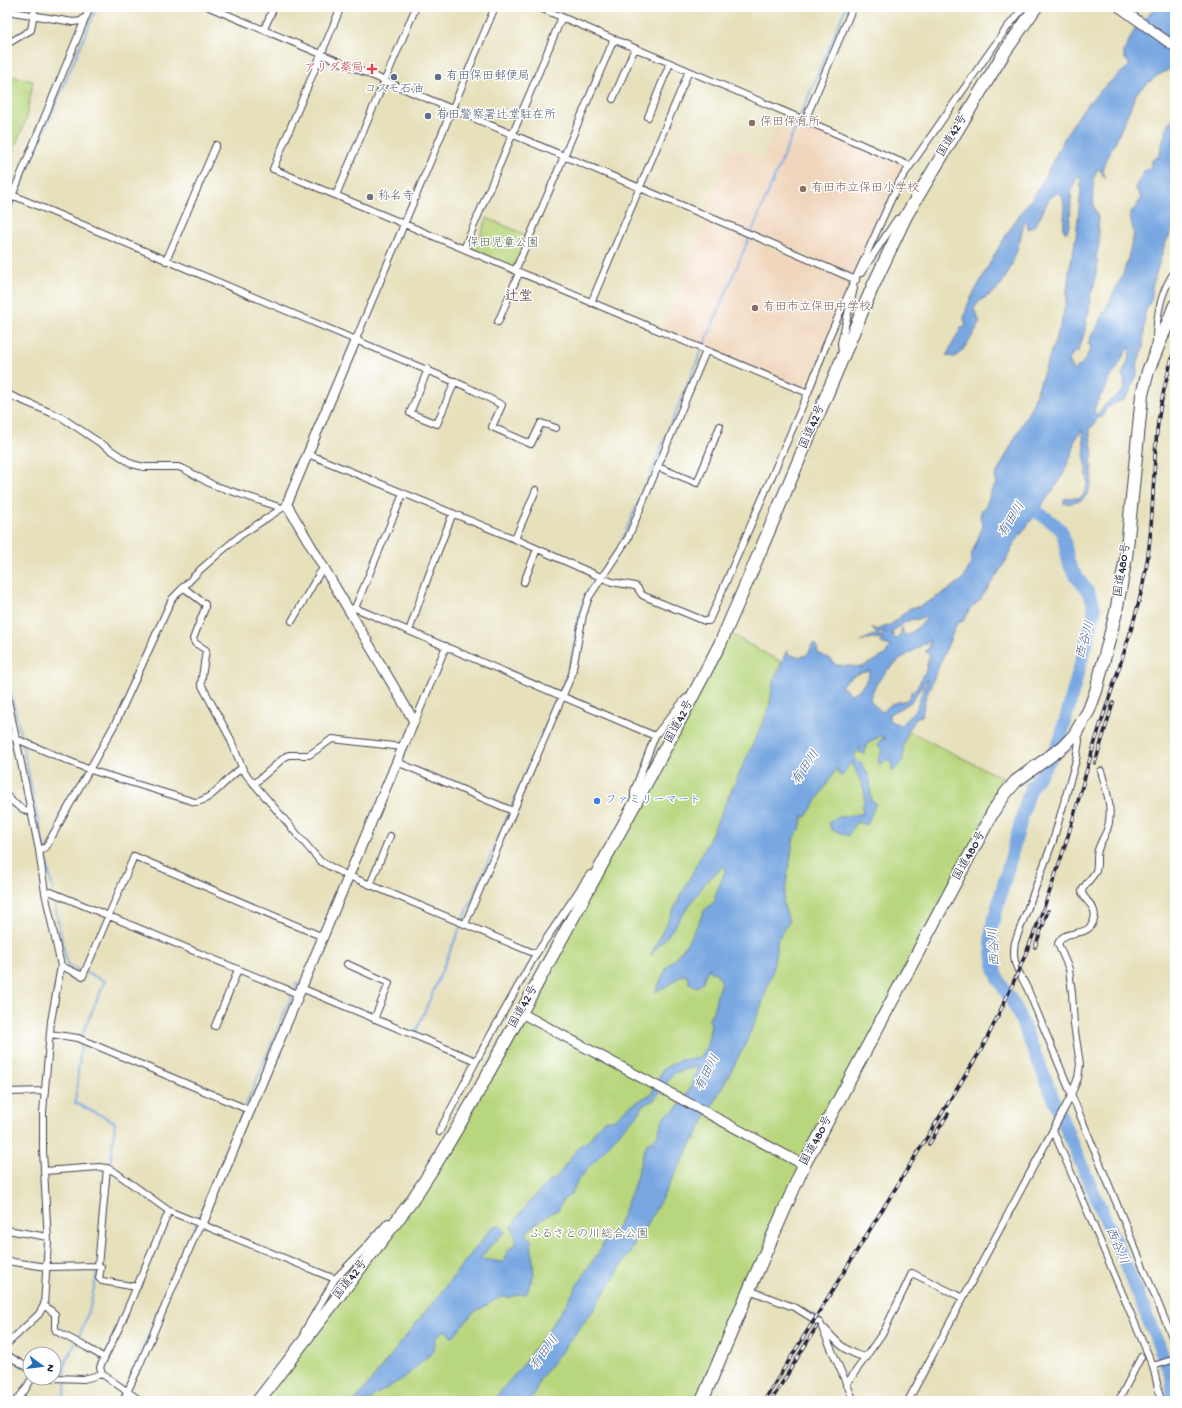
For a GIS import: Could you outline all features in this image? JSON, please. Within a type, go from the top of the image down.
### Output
[{"type":"highway","name":"国道42号","points":[[258,1401],[426,1180],[524,1014],[596,875],[638,800],[720,644],[872,286],[906,216],[1004,53],[1036,7]]},
{"type":"highway","name":"国道480号","points":[[702,1401],[800,1163],[994,810],[1005,794],[1023,776],[1064,746],[1078,730],[1089,710],[1103,668],[1122,586],[1133,503],[1142,395],[1145,380],[1175,305]]},
{"type":"street","points":[[7,44],[31,30],[35,7]]},
{"type":"street","points":[[7,208],[84,18],[90,7]]},
{"type":"street","points":[[209,7],[856,280]]},
{"type":"street","points":[[264,29],[274,7]]},
{"type":"street","points":[[341,7],[273,169],[808,393]]},
{"type":"street","points":[[336,195],[416,7]]},
{"type":"street","points":[[39,850],[46,847],[116,722],[170,604],[201,569],[241,535],[285,507],[495,7]]},
{"type":"street","points":[[805,120],[853,7]]},
{"type":"street","points":[[308,454],[515,539],[612,582],[635,586],[644,596],[704,621],[709,621],[808,393],[830,337],[899,182],[992,47],[1024,7]]},
{"type":"street","points":[[1119,7],[1175,47]]},
{"type":"street","points":[[543,8],[910,166]]},
{"type":"street","points":[[7,11],[34,14],[73,22],[81,21],[84,18]]},
{"type":"street","points":[[464,249],[562,17]]},
{"type":"street","points":[[498,322],[517,272],[614,39]]},
{"type":"street","points":[[613,99],[635,48]]},
{"type":"street","points":[[648,117],[670,63]]},
{"type":"street","points":[[591,303],[689,71]]},
{"type":"street","points":[[166,261],[216,145]]},
{"type":"street","points":[[12,195],[454,381],[502,405],[492,427],[531,444],[541,423],[556,428]]},
{"type":"street","points":[[843,357],[841,353],[841,344],[856,280],[897,219],[906,216]]},
{"type":"street","points":[[1157,348],[1156,327],[1159,308],[1165,288],[1175,271]]},
{"type":"street","points":[[465,924],[573,669],[582,615],[591,592],[628,538],[706,351]]},
{"type":"street","points":[[428,369],[410,413],[437,424],[454,381]]},
{"type":"street","points":[[7,394],[61,417],[132,464],[144,467],[184,468],[213,485],[285,507],[324,568],[352,608],[414,721]]},
{"type":"street","points":[[658,467],[697,483],[720,426]]},
{"type":"street","points":[[515,539],[536,490]]},
{"type":"street","points":[[352,608],[403,494]]},
{"type":"street","points":[[409,631],[453,513]]},
{"type":"street","points":[[524,582],[537,549]]},
{"type":"street","points":[[292,621],[324,568]]},
{"type":"street","points":[[183,588],[205,604],[205,608],[193,639],[195,643],[206,650],[201,684],[229,736],[244,772],[320,860],[348,876],[536,954]]},
{"type":"street","points":[[352,608],[446,646],[654,736]]},
{"type":"street","points":[[123,1401],[198,1228],[202,1224],[299,991],[446,646]]},
{"type":"street","points":[[7,695],[39,850],[45,893],[61,966],[50,1034],[45,1091],[43,1132],[48,1237],[44,1305],[39,1314],[7,1344]]},
{"type":"street","points":[[638,800],[634,797],[634,790],[654,736],[686,698],[692,699]]},
{"type":"street","points":[[1078,730],[1080,741],[1076,760],[1053,841],[1015,942],[1013,953],[1014,961],[1028,990],[1070,1098],[1175,1344]]},
{"type":"street","points":[[7,735],[90,770],[197,802],[208,798],[230,776],[242,768]]},
{"type":"street","points":[[254,784],[286,756],[309,756],[332,739],[403,747]]},
{"type":"street","points":[[397,762],[513,811]]},
{"type":"street","points":[[908,1401],[1070,1098],[1078,1078],[1080,1064],[1074,1025],[1069,969],[1058,944],[1061,938],[1066,935],[1086,930],[1094,919],[1093,907],[1082,891],[1084,886],[1091,880],[1097,868],[1098,850],[1107,830],[1109,821],[1108,793],[1101,771]]},
{"type":"street","points":[[7,796],[15,805],[31,812]]},
{"type":"street","points":[[370,885],[390,836]]},
{"type":"street","points":[[61,966],[83,976],[110,916],[134,856],[323,937]]},
{"type":"street","points":[[439,1132],[476,1061],[536,954],[590,874],[596,875]]},
{"type":"street","points":[[45,893],[52,892],[238,970],[374,1019],[476,1061]]},
{"type":"street","points":[[347,964],[389,983],[374,1019]]},
{"type":"street","points":[[215,1026],[238,970]]},
{"type":"street","points":[[524,1014],[800,1163]]},
{"type":"street","points":[[50,1034],[78,1038],[249,1110]]},
{"type":"street","points":[[7,1092],[45,1091]]},
{"type":"street","points":[[1054,1128],[1153,1366],[1161,1401]]},
{"type":"street","points":[[44,1171],[99,1167],[107,1168],[115,1172],[169,1211],[334,1278]]},
{"type":"street","points":[[107,1168],[98,1266],[101,1268],[99,1278],[100,1280],[137,1286]]},
{"type":"street","points":[[141,1401],[102,1374],[100,1367],[103,1358],[120,1326],[169,1211]]},
{"type":"street","points":[[306,1338],[304,1332],[307,1325],[321,1304],[334,1278],[365,1248],[388,1222],[394,1224]]},
{"type":"street","points":[[7,1230],[48,1237]]},
{"type":"street","points":[[7,1259],[13,1262],[47,1267],[98,1266]]},
{"type":"street","points":[[846,1385],[884,1331],[912,1273],[963,1298]]},
{"type":"street","points":[[749,1290],[796,1308],[820,1323],[832,1336],[854,1355],[867,1357]]},
{"type":"street","points":[[44,1305],[55,1314],[56,1331],[82,1344],[103,1358]]},
{"type":"street","points":[[820,1323],[854,1401]]},
{"type":"street","points":[[7,1355],[22,1364]]},
{"type":"street","points":[[1119,1400],[1141,1358]]},
{"type":"street","points":[[1153,1366],[1175,1359]]},
{"type":"street","points":[[62,1378],[84,1379],[102,1374]]},
{"type":"street","points":[[16,1401],[27,1386]]},
{"type":"shaded area","name":"有田市立保田小学校","points":[[803,124],[902,166],[857,270],[853,273],[704,212],[732,145],[763,158],[776,128],[797,137]]},
{"type":"shaded area","name":"有田市立保田中学校","points":[[706,221],[844,279],[847,282],[848,287],[805,390],[662,329]]},
{"type":"green space","points":[[7,74],[33,81],[26,120],[7,166],[7,128],[9,124],[8,118],[7,119]]},
{"type":"green space","name":"保田児童公園","points":[[487,218],[529,236],[513,268],[468,247],[473,236],[479,239]]},
{"type":"green space","name":"ふるさとの川総合公園","points":[[727,632],[877,715],[1008,781],[995,799],[878,1019],[699,1401],[261,1401],[411,1205]]},
{"type":"water","name":"有田川","points":[[1157,7],[1175,7],[1175,46],[1171,56],[1175,56],[1175,68],[1173,67],[1157,76],[1137,92],[1115,143],[1104,163],[1103,171],[1105,179],[1101,171],[1096,169],[1093,180],[1093,196],[1094,207],[1098,218],[1099,246],[1096,256],[1098,263],[1094,285],[1090,296],[1089,312],[1086,319],[1087,324],[1078,352],[1073,353],[1069,360],[1073,371],[1086,358],[1091,346],[1088,344],[1091,336],[1097,327],[1123,274],[1134,233],[1130,212],[1136,208],[1141,197],[1135,188],[1144,171],[1151,167],[1151,161],[1159,156],[1168,123],[1175,115],[1175,224],[1165,244],[1152,287],[1152,298],[1145,313],[1143,348],[1138,362],[1137,375],[1125,399],[1108,407],[1103,417],[1098,417],[1093,426],[1089,428],[1093,454],[1091,463],[1092,477],[1090,488],[1086,496],[1074,503],[1064,504],[1064,499],[1080,498],[1084,494],[1088,482],[1082,430],[1074,442],[1073,451],[1061,479],[1012,547],[1006,561],[980,600],[970,609],[963,621],[957,623],[925,699],[922,716],[917,717],[908,731],[903,747],[903,760],[893,772],[891,763],[886,759],[880,766],[878,760],[882,751],[881,747],[878,746],[880,740],[886,738],[880,736],[866,745],[865,754],[860,753],[860,747],[854,757],[861,763],[870,778],[871,801],[876,803],[867,825],[856,822],[848,836],[831,829],[829,822],[840,817],[861,814],[863,810],[862,807],[865,795],[864,790],[853,762],[847,767],[844,774],[840,776],[837,768],[814,806],[805,818],[803,815],[800,830],[794,836],[783,903],[789,921],[778,939],[772,973],[761,1007],[744,1047],[651,1218],[592,1312],[540,1379],[535,1393],[529,1401],[492,1401],[522,1366],[563,1309],[601,1249],[604,1240],[617,1228],[633,1188],[646,1145],[657,1136],[664,1116],[676,1110],[689,1091],[698,1066],[674,1073],[654,1100],[642,1106],[637,1116],[626,1125],[578,1180],[572,1193],[563,1200],[558,1210],[549,1214],[526,1233],[531,1240],[534,1274],[526,1294],[501,1297],[473,1313],[452,1338],[445,1330],[436,1337],[434,1351],[404,1378],[372,1397],[371,1401],[355,1401],[493,1226],[501,1226],[505,1232],[490,1246],[480,1259],[503,1262],[508,1250],[516,1245],[516,1239],[512,1226],[522,1211],[548,1182],[556,1178],[580,1145],[586,1143],[604,1120],[613,1120],[630,1106],[651,1094],[663,1069],[680,1060],[699,1058],[707,1047],[711,1023],[708,1020],[713,1011],[721,980],[716,973],[710,972],[709,967],[702,983],[697,987],[689,983],[687,976],[682,975],[669,985],[655,992],[667,967],[684,948],[704,911],[716,900],[714,898],[726,869],[724,866],[706,882],[671,931],[650,956],[705,848],[769,709],[773,683],[787,650],[789,655],[804,656],[809,652],[812,644],[816,644],[818,653],[833,661],[835,665],[862,667],[885,655],[890,646],[881,643],[883,639],[879,640],[874,638],[860,641],[874,635],[881,636],[887,633],[877,634],[872,628],[877,630],[892,624],[910,608],[921,606],[947,591],[963,579],[971,564],[972,553],[983,526],[980,516],[982,509],[986,506],[992,489],[997,483],[995,477],[1032,405],[1061,324],[1076,237],[1081,190],[1080,174],[1072,188],[1070,219],[1066,233],[1063,230],[1064,205],[1062,196],[1059,193],[1050,198],[1034,226],[1028,229],[1027,223],[1024,222],[1014,259],[1006,277],[1001,285],[992,294],[979,302],[974,309],[980,322],[972,337],[967,345],[955,357],[946,356],[961,328],[966,327],[964,318],[968,304],[1004,238],[1036,193],[1071,127],[1095,96],[1130,65],[1124,57],[1124,51],[1136,27]],"holes":[[[1130,346],[1129,358],[1122,375],[1125,385],[1124,389],[1106,404],[1097,414],[1094,414],[1096,403],[1107,387],[1108,380]],[[924,617],[927,619],[912,632],[904,636],[902,627],[900,635],[896,639],[894,638],[892,632],[907,621]],[[930,640],[929,648],[925,651],[930,655],[925,673],[922,675],[919,684],[913,692],[912,690],[906,700],[892,704],[882,712],[870,699],[874,689],[886,672],[903,658]],[[870,671],[865,682],[858,691],[851,694],[841,686],[850,678],[862,672]],[[927,679],[927,683],[924,686],[917,708],[901,725],[889,720],[889,714],[911,702]]]},
{"type":"waterway","points":[[7,218],[97,7]]},
{"type":"waterway","points":[[621,543],[846,7]]},
{"type":"waterway","name":"西谷川","points":[[1023,504],[1038,512],[1061,530],[1064,536],[1070,566],[1092,600],[1094,614],[1060,740],[1053,755],[1032,786],[1026,803],[992,926],[991,939],[995,970],[1000,982],[1016,1008],[1072,1143],[1127,1268],[1171,1375],[1174,1401]]},
{"type":"waterway","points":[[415,1034],[570,669],[576,625],[583,602],[596,579],[617,550]]},
{"type":"waterway","points":[[7,675],[21,738]]},
{"type":"waterway","points":[[22,743],[53,891]]},
{"type":"waterway","points":[[53,896],[67,965],[105,981],[82,1035],[75,1103],[115,1122],[110,1168]]},
{"type":"waterway","points":[[130,1378],[297,983],[299,984]]},
{"type":"waterway","points":[[62,1401],[65,1392],[66,1382],[64,1369],[66,1361],[78,1339],[90,1307],[97,1273]]},
{"type":"waterway","name":"西谷川","points":[[1169,1369],[1175,1370]]},
{"type":"railway","points":[[764,1401],[981,1050],[1005,1002],[1036,928],[1055,878],[1072,824],[1102,720],[1127,643],[1143,584],[1149,546],[1158,420],[1164,389],[1175,348]]},
{"type":"railway","points":[[1095,763],[1113,703]]},
{"type":"railway","points":[[1035,947],[1048,911]]},
{"type":"railway","points":[[929,1144],[948,1114]]},
{"type":"railway","points":[[771,1401],[817,1326]]},
{"type":"place","name":"アリダ薬局","points":[[372,69]]},
{"type":"place","name":"コスモ石油","points":[[394,77]]},
{"type":"place","name":"有田保田郵便局","points":[[438,77]]},
{"type":"place","name":"有田警察署辻堂駐在所","points":[[428,116]]},
{"type":"place","name":"保田保育所","points":[[752,123]]},
{"type":"place","name":"有田市立保田小学校","points":[[803,189]]},
{"type":"place","name":"称名寺","points":[[370,197]]},
{"type":"place","name":"有田市立保田中学校","points":[[755,308]]},
{"type":"place","name":"ファミリーマート","points":[[597,801]]},
{"type":"district","name":"辻堂","points":[[519,297]]}]
